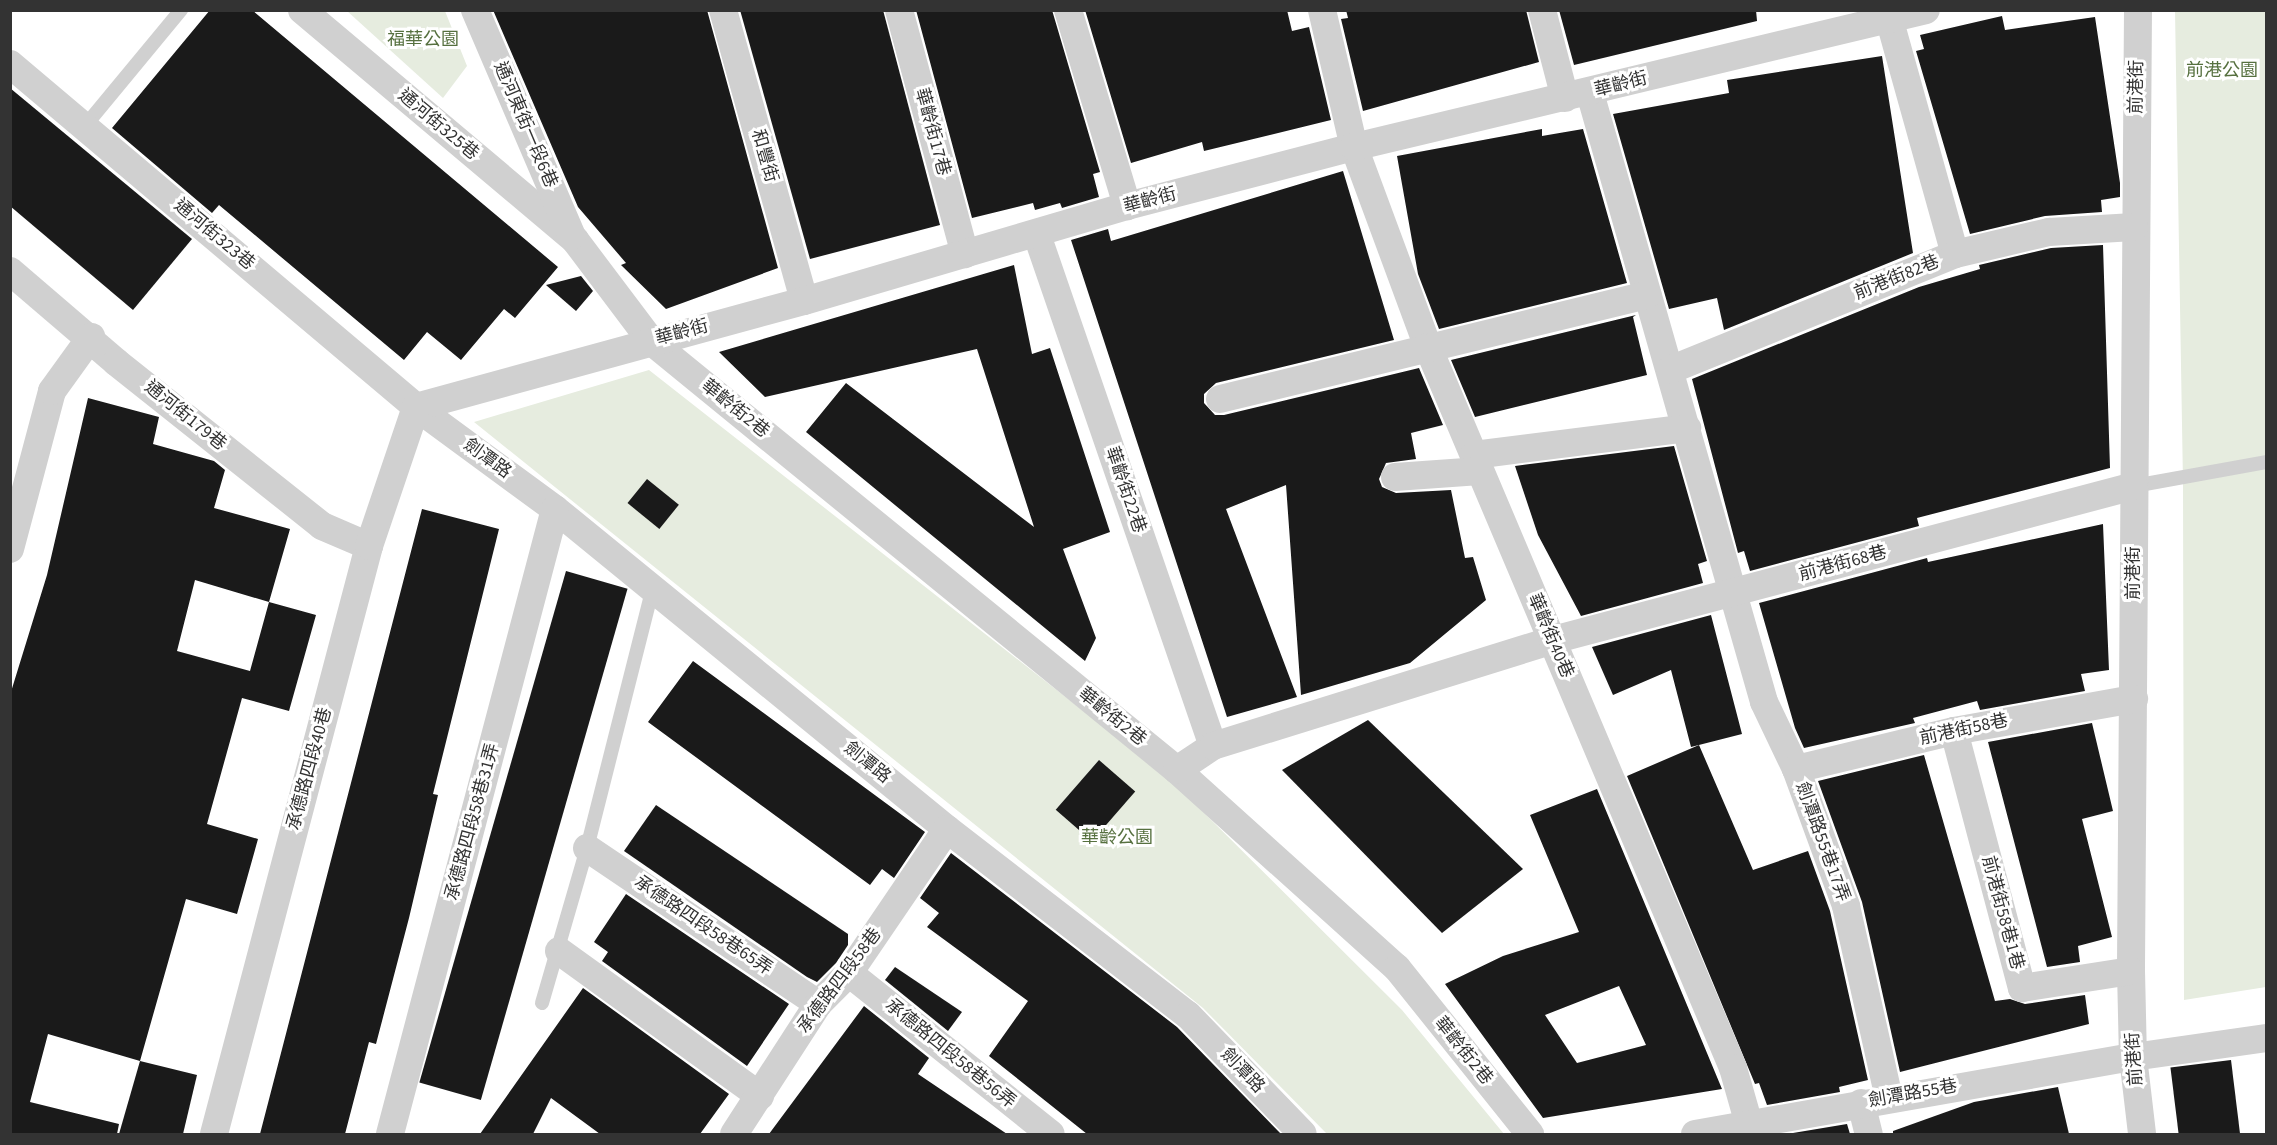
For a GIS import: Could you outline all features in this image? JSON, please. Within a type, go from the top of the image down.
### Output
[{"type":"street","name":"通河東街一段6巷","points":[[475,10],[574,240]]},
{"type":"street","name":"和豐街","points":[[723,10],[804,301]]},
{"type":"street","name":"華齡街17巷","points":[[899,10],[965,254]]},
{"type":"street","points":[[1068,10],[1127,206]]},
{"type":"street","name":"華齡街40巷","points":[[1322,10],[1354,147],[1428,347],[1733,1068],[1749,1124]]},
{"type":"street","name":"劍潭路55巷17弄","points":[[1542,10],[1578,95],[1648,295],[1735,593],[1764,702],[1796,769],[1846,906],[1889,1098]]},
{"type":"street","name":"華齡街","points":[[416,407],[804,301],[1037,235],[1127,206],[1354,147],[1578,95],[1885,14],[1926,10]]},
{"type":"street","name":"前港街","points":[[2138,10],[2134,227],[2134,699],[2131,971],[2133,1057],[2142,1134]]},
{"type":"street","name":"通河街325巷","points":[[311,13],[574,240]]},
{"type":"street","points":[[1885,14],[1955,254]]},
{"type":"street","name":"通河街323巷","points":[[10,64],[416,407]]},
{"type":"street","name":"前港街82巷","points":[[1670,370],[1955,254],[2049,232],[2134,227]]},
{"type":"street","name":"華齡街22巷","points":[[1037,235],[1213,746]]},
{"type":"street","name":"華齡街2巷","points":[[574,240],[652,342],[1177,770],[1397,968],[1530,1134]]},
{"type":"street","name":"通河街179巷","points":[[10,271],[322,526],[369,546]]},
{"type":"street","points":[[1220,399],[1648,295]]},
{"type":"street","points":[[10,549],[52,392],[91,338]]},
{"type":"street","name":"劍潭路","points":[[416,407],[555,508],[947,829],[1188,1015],[1303,1134]]},
{"type":"street","name":"承德路四段40巷","points":[[214,1134],[369,546],[416,407]]},
{"type":"street","points":[[1395,477],[1687,428]]},
{"type":"street","name":"前港街68巷","points":[[1177,770],[1213,746],[1552,640],[2134,486]]},
{"type":"street","name":"承德路四段58巷31弄","points":[[390,1134],[555,508]]},
{"type":"street","name":"前港街58巷","points":[[1796,769],[1954,731],[2134,699]]},
{"type":"street","name":"前港街58巷1巷","points":[[1954,731],[2022,988],[2131,971]]},
{"type":"street","name":"承德路四段58巷","points":[[735,1134],[818,1004],[849,972],[947,829]]},
{"type":"street","name":"承德路四段58巷65弄","points":[[588,848],[818,1004]]},
{"type":"street","points":[[560,951],[760,1096]]},
{"type":"street","name":"承德路四段58巷56弄","points":[[849,972],[1051,1134]]},
{"type":"street","name":"劍潭路55巷","points":[[1695,1134],[1889,1098],[2133,1057],[2266,1038]]},
{"type":"street","points":[[1861,1103],[1869,1134]]},
{"type":"lane","points":[[85,126],[181,10]]},
{"type":"lane","points":[[2134,486],[2266,462]]},
{"type":"lane","points":[[542,1003],[560,951],[588,848],[653,587]]},
{"type":"green space","name":"福華公園","points":[[347,11],[445,11],[467,66],[443,98]]},
{"type":"green space","name":"前港公園","points":[[2175,11],[2266,11],[2266,987],[2184,1000],[2183,483]]},
{"type":"green space","name":"華齡公園","points":[[649,370],[1170,779],[1402,1010],[1504,1134],[1327,1134],[1203,1008],[474,422]]},
{"type":"building","points":[[210,10],[252,10],[558,267],[515,318],[504,309],[461,360],[427,332],[404,360],[219,205],[212,213],[112,128]]},
{"type":"building","points":[[493,10],[707,10],[778,268],[666,309],[621,265],[626,263],[578,207]]},
{"type":"building","points":[[740,10],[883,10],[940,225],[810,259]]},
{"type":"building","points":[[916,10],[1052,10],[1100,172],[1093,174],[1099,197],[1062,208],[1060,203],[1035,210],[1033,203],[972,218]]},
{"type":"building","points":[[1085,10],[1287,10],[1292,31],[1309,27],[1331,120],[1204,151],[1202,142],[1131,163]]},
{"type":"building","points":[[1346,10],[1526,10],[1539,62],[1363,111],[1341,19],[1348,18]]},
{"type":"building","points":[[1559,10],[1756,10],[1757,21],[1574,65]]},
{"type":"building","points":[[2002,16],[2005,30],[2095,17],[2120,183],[2120,197],[2101,200],[2102,212],[2045,216],[1970,234],[1916,51],[1924,49],[1920,35]]},
{"type":"building","points":[[1882,56],[1913,253],[1724,330],[1717,298],[1669,309],[1613,114],[1729,93],[1727,80]]},
{"type":"building","points":[[10,88],[192,239],[133,310],[10,206]]},
{"type":"building","points":[[1542,129],[1542,136],[1583,129],[1627,283],[1439,329],[1418,274],[1397,156]]},
{"type":"building","points":[[1343,171],[1394,340],[1216,383],[1204,394],[1204,403],[1215,415],[1224,415],[1419,368],[1443,425],[1411,433],[1416,459],[1386,463],[1379,479],[1382,487],[1396,493],[1451,490],[1465,558],[1473,557],[1486,600],[1410,663],[1301,695],[1286,485],[1226,509],[1297,697],[1227,717],[1071,240],[1108,229],[1111,241]]},
{"type":"building","points":[[2103,245],[2110,468],[1917,518],[1919,526],[1750,571],[1744,551],[1738,553],[1692,379],[1919,287],[1980,269],[1979,265],[2051,248]]},
{"type":"building","points":[[1014,265],[1032,354],[1050,348],[1110,532],[1063,549],[1096,638],[1085,661],[806,432],[846,383],[1034,527],[977,349],[765,397],[719,352]]},
{"type":"building","points":[[581,276],[593,291],[576,311],[546,285]]},
{"type":"building","points":[[1636,315],[1633,317],[1647,375],[1475,417],[1451,360]]},
{"type":"building","points":[[88,398],[159,417],[153,444],[214,461],[225,470],[214,508],[290,529],[269,602],[316,615],[289,711],[242,698],[207,824],[258,839],[237,914],[186,899],[140,1061],[48,1034],[30,1102],[119,1124],[117,1134],[10,1134],[10,695],[47,575]],"holes":[[[195,580],[269,602],[250,671],[177,651]]]},
{"type":"building","points":[[1674,446],[1707,561],[1698,564],[1703,583],[1581,616],[1538,535],[1515,466]]},
{"type":"building","points":[[647,479],[679,505],[659,529],[627,503]]},
{"type":"building","points":[[422,509],[499,529],[433,794],[438,795],[409,918],[376,1044],[369,1042],[345,1134],[260,1134]]},
{"type":"building","points":[[2103,524],[2109,670],[2081,674],[2085,691],[1980,710],[1977,701],[1913,718],[1915,723],[1804,748],[1795,728],[1759,603],[1927,558],[1928,562]]},
{"type":"building","points":[[566,571],[628,589],[481,1100],[419,1082]]},
{"type":"building","points":[[1711,615],[1742,734],[1691,747],[1671,670],[1613,695],[1592,647]]},
{"type":"building","points":[[693,661],[925,832],[894,878],[882,869],[870,885],[648,722]]},
{"type":"building","points":[[1368,720],[1523,869],[1442,933],[1282,770]]},
{"type":"building","points":[[2092,723],[2113,811],[2082,819],[2112,937],[2078,946],[2080,962],[2047,967],[1988,742]]},
{"type":"building","points":[[1699,745],[1753,870],[1808,851],[1830,911],[1868,1080],[1839,1087],[1840,1092],[1767,1105],[1759,1083],[1755,1084],[1627,776]]},
{"type":"building","points":[[1924,755],[1995,1001],[2010,999],[2025,1004],[2085,995],[2089,1024],[1900,1072],[1862,902],[1818,781]]},
{"type":"building","points":[[1099,760],[1135,791],[1092,841],[1056,810]]},
{"type":"building","points":[[1597,789],[1722,1089],[1543,1118],[1445,984],[1503,956],[1579,932],[1530,815]],"holes":[[[1619,986],[1646,1045],[1577,1063],[1545,1015]]]},
{"type":"building","points":[[656,805],[848,934],[848,945],[836,963],[817,982],[807,977],[624,851]]},
{"type":"building","points":[[951,853],[1177,1027],[1281,1134],[1087,1134],[989,1056],[1028,1001],[927,927],[939,913],[920,898]]},
{"type":"building","points":[[626,894],[789,1004],[747,1066],[602,961],[608,952],[594,942]]},
{"type":"building","points":[[895,967],[962,1012],[948,1031],[885,980]]},
{"type":"building","points":[[583,988],[729,1094],[700,1134],[600,1134],[551,1098],[533,1134],[480,1134]]},
{"type":"building","points":[[864,1006],[929,1058],[918,1074],[1007,1134],[769,1134]]},
{"type":"building","points":[[2231,1060],[2240,1134],[2179,1134],[2170,1067]]},
{"type":"building","points":[[140,1061],[197,1075],[183,1134],[119,1134]]},
{"type":"building","points":[[2058,1087],[2069,1134],[1893,1134],[1893,1131],[1974,1102]]},
{"type":"building","points":[[1847,1124],[1850,1134],[1787,1134]]}]
